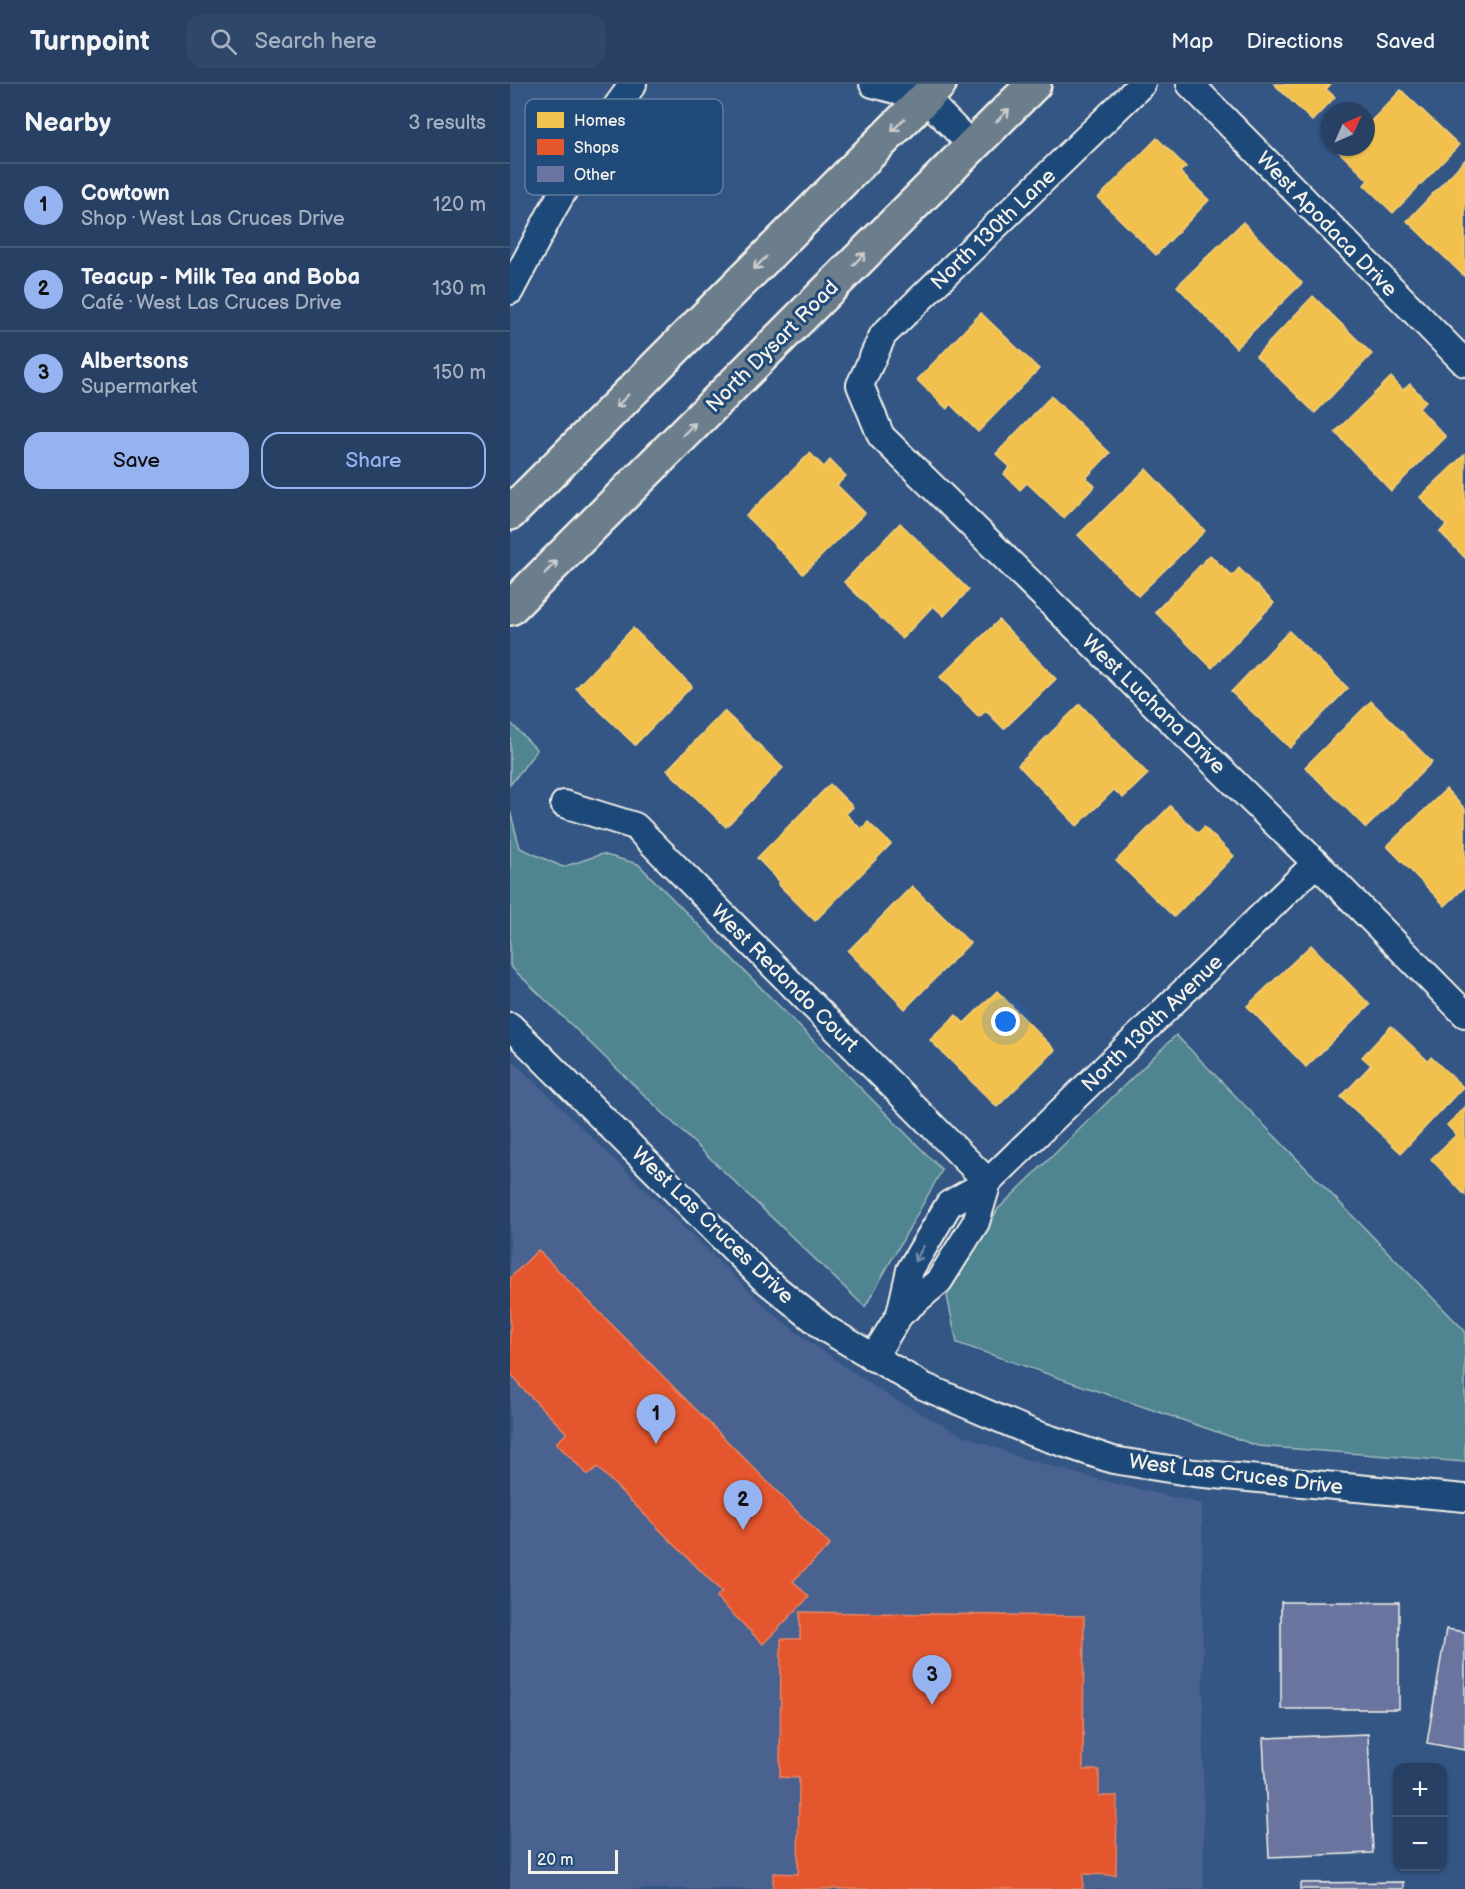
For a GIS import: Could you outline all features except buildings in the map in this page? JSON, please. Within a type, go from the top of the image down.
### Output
[{"type":"main road","name":"North Dysart Road","points":[[510,608],[1034,84]]},
{"type":"main road","points":[[510,513],[929,89]]},
{"type":"street","points":[[622,99],[633,84]]},
{"type":"street","points":[[873,84],[929,89],[972,146]]},
{"type":"street","name":"North 130th Lane","points":[[860,385],[884,335],[1143,84]]},
{"type":"street","name":"West Apodaca Drive","points":[[1190,84],[1465,363]]},
{"type":"street","points":[[510,291],[561,195]]},
{"type":"street","name":"West Luchana Drive","points":[[860,385],[881,436],[1316,863],[1465,1014]]},
{"type":"street","name":"West Redondo Court","points":[[564,804],[635,826],[988,1182]]},
{"type":"street","name":"North 130th Avenue","points":[[900,1314],[910,1270],[949,1204],[988,1182],[1316,863]]},
{"type":"street","name":"West Las Cruces Drive","points":[[510,1026],[763,1278],[826,1329],[923,1386],[1033,1433],[1113,1460],[1194,1473],[1465,1498]]},
{"type":"street","name":"North 130th Avenue","points":[[873,1358],[900,1314],[939,1281],[976,1222],[988,1182]]},
{"type":"street","points":[[934,1227],[962,1245]]},
{"type":"shaded area","points":[[510,1058],[769,1310],[808,1341],[888,1396],[962,1435],[1022,1458],[1096,1479],[1202,1504],[1204,1889],[510,1889]]},
{"type":"green space","points":[[510,722],[537,750],[510,785]]},
{"type":"green space","points":[[510,811],[520,848],[563,867],[602,854],[638,864],[942,1170],[865,1307],[510,966]]},
{"type":"green space","points":[[1176,1035],[1465,1331],[1465,1462],[1258,1446],[957,1343],[947,1296],[998,1209]]},
{"type":"place","name":"Cowtown","points":[[656,1444]]},
{"type":"place","name":"Teacup - Milk Tea and Boba","points":[[743,1530]]},
{"type":"place","name":"Albertsons","points":[[932,1705]]}]
